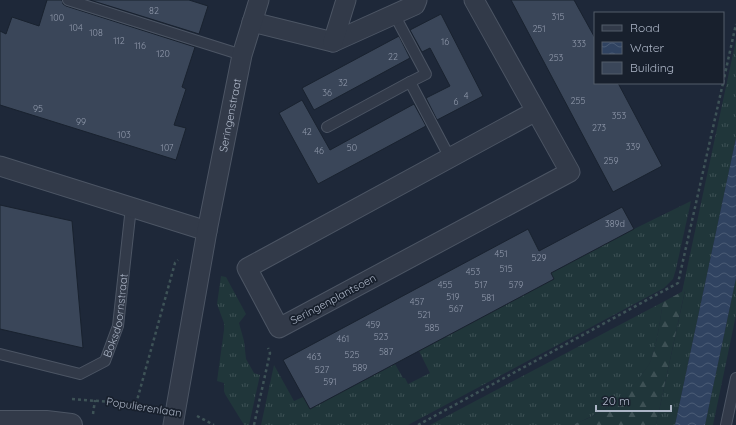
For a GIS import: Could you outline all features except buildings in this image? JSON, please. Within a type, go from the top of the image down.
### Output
[{"type":"street","name":"Seringenstraat","points":[[174,418],[207,231],[242,56],[258,0]]},
{"type":"street","points":[[333,42],[346,0]]},
{"type":"street","points":[[252,22],[333,42],[415,5],[417,0]]},
{"type":"street","name":"Seringenplantsoen","points":[[474,0],[536,110],[570,172],[279,328],[246,268],[536,110]]},
{"type":"street","points":[[0,166],[207,231]]},
{"type":"street","points":[[0,422],[46,422],[71,425]]},
{"type":"lane","points":[[68,0],[242,56]]},
{"type":"lane","points":[[327,127],[426,74],[394,14]]},
{"type":"lane","points":[[410,82],[450,158]]},
{"type":"lane","name":"Boksdoornstraat","points":[[0,354],[80,374],[105,361],[118,326],[131,207]]},
{"type":"lane","points":[[726,425],[736,378]]},
{"type":"path","points":[[724,78],[736,24]]},
{"type":"path","points":[[418,425],[678,283],[723,84]]},
{"type":"path","points":[[136,404],[175,263],[180,258]]},
{"type":"path","points":[[254,425],[270,353],[267,347]]},
{"type":"path","name":"Populierenlaan","points":[[95,400],[136,404],[174,418],[198,416],[214,425]]},
{"type":"green space","points":[[736,40],[736,138],[675,425],[656,425],[685,291],[682,292]]},
{"type":"green space","points":[[691,201],[673,279],[664,288],[408,425],[261,425],[274,365],[294,401],[303,397],[310,409],[395,364],[408,384],[430,373],[419,351],[554,279],[551,273]]},
{"type":"green space","points":[[221,276],[226,277],[246,314],[239,323],[244,341],[246,359],[254,373],[260,375],[249,425],[244,425],[225,394],[224,383],[217,381],[224,330],[224,323],[217,304]]},
{"type":"green space","points":[[736,278],[736,315],[713,425],[705,425]]},
{"type":"green space","points":[[685,290],[656,425],[572,425],[594,416],[613,404],[638,380],[652,359],[663,302]]},
{"type":"green space","points":[[663,302],[659,330],[649,365],[637,382],[621,398],[593,416],[572,425],[430,425]]},
{"type":"water","points":[[736,138],[736,278],[705,425],[675,425]]}]
